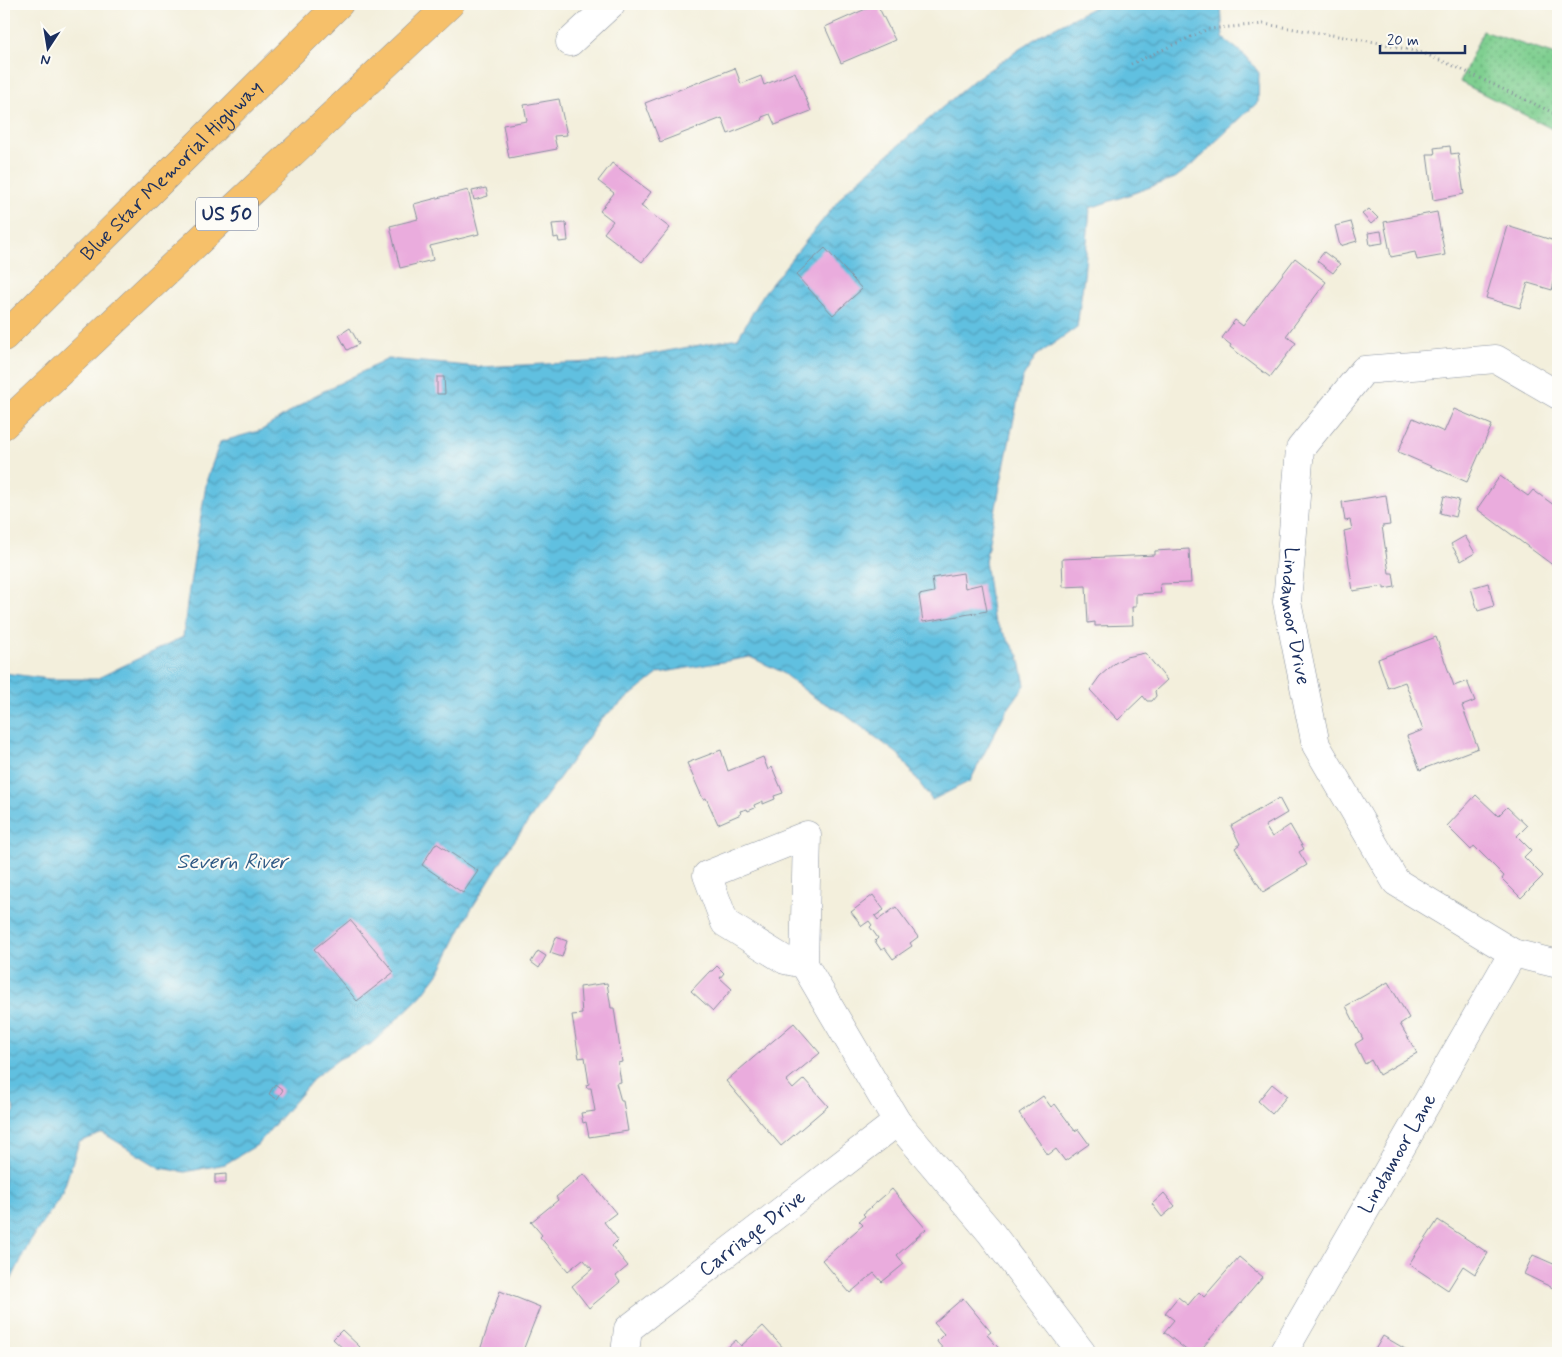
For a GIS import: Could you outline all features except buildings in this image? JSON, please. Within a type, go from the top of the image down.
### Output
[{"type":"highway","name":"Blue Star Memorial Highway","points":[[4,337],[339,4]]},
{"type":"highway","name":"US 50","points":[[4,425],[450,4]]},
{"type":"street","points":[[570,42],[611,4]]},
{"type":"street","name":"Lindamoor Drive","points":[[1558,395],[1496,359],[1364,370],[1300,449],[1287,602],[1316,745],[1396,882],[1513,953],[1558,964]]},
{"type":"street","points":[[804,964],[784,960],[725,923],[707,875],[807,835],[804,964],[898,1122],[991,1233],[1082,1353]]},
{"type":"street","name":"Lindamoor Lane","points":[[1283,1353],[1513,953]]},
{"type":"street","name":"Carriage Drive","points":[[625,1353],[628,1329],[898,1122]]},
{"type":"path","points":[[1131,64],[1208,29],[1264,24],[1375,42],[1423,53],[1558,115]]},
{"type":"green space","points":[[1483,31],[1558,56],[1558,132],[1460,82]]},
{"type":"water","name":"Severn River","points":[[1221,4],[1223,38],[1246,56],[1259,73],[1258,102],[1196,162],[1175,178],[1090,208],[1077,327],[1036,356],[1022,379],[985,561],[993,618],[1019,656],[1025,685],[1005,713],[970,781],[932,800],[898,754],[843,713],[812,696],[780,671],[750,657],[659,673],[602,718],[510,847],[470,911],[440,971],[421,996],[371,1044],[339,1059],[316,1076],[257,1145],[225,1164],[185,1172],[160,1168],[103,1133],[79,1142],[62,1194],[30,1241],[4,1295],[4,1131],[15,1110],[4,1090],[4,673],[49,679],[96,679],[183,637],[207,479],[220,442],[262,430],[314,396],[388,359],[480,367],[613,361],[738,338],[764,293],[847,190],[974,80],[1042,34],[1096,6]]}]
